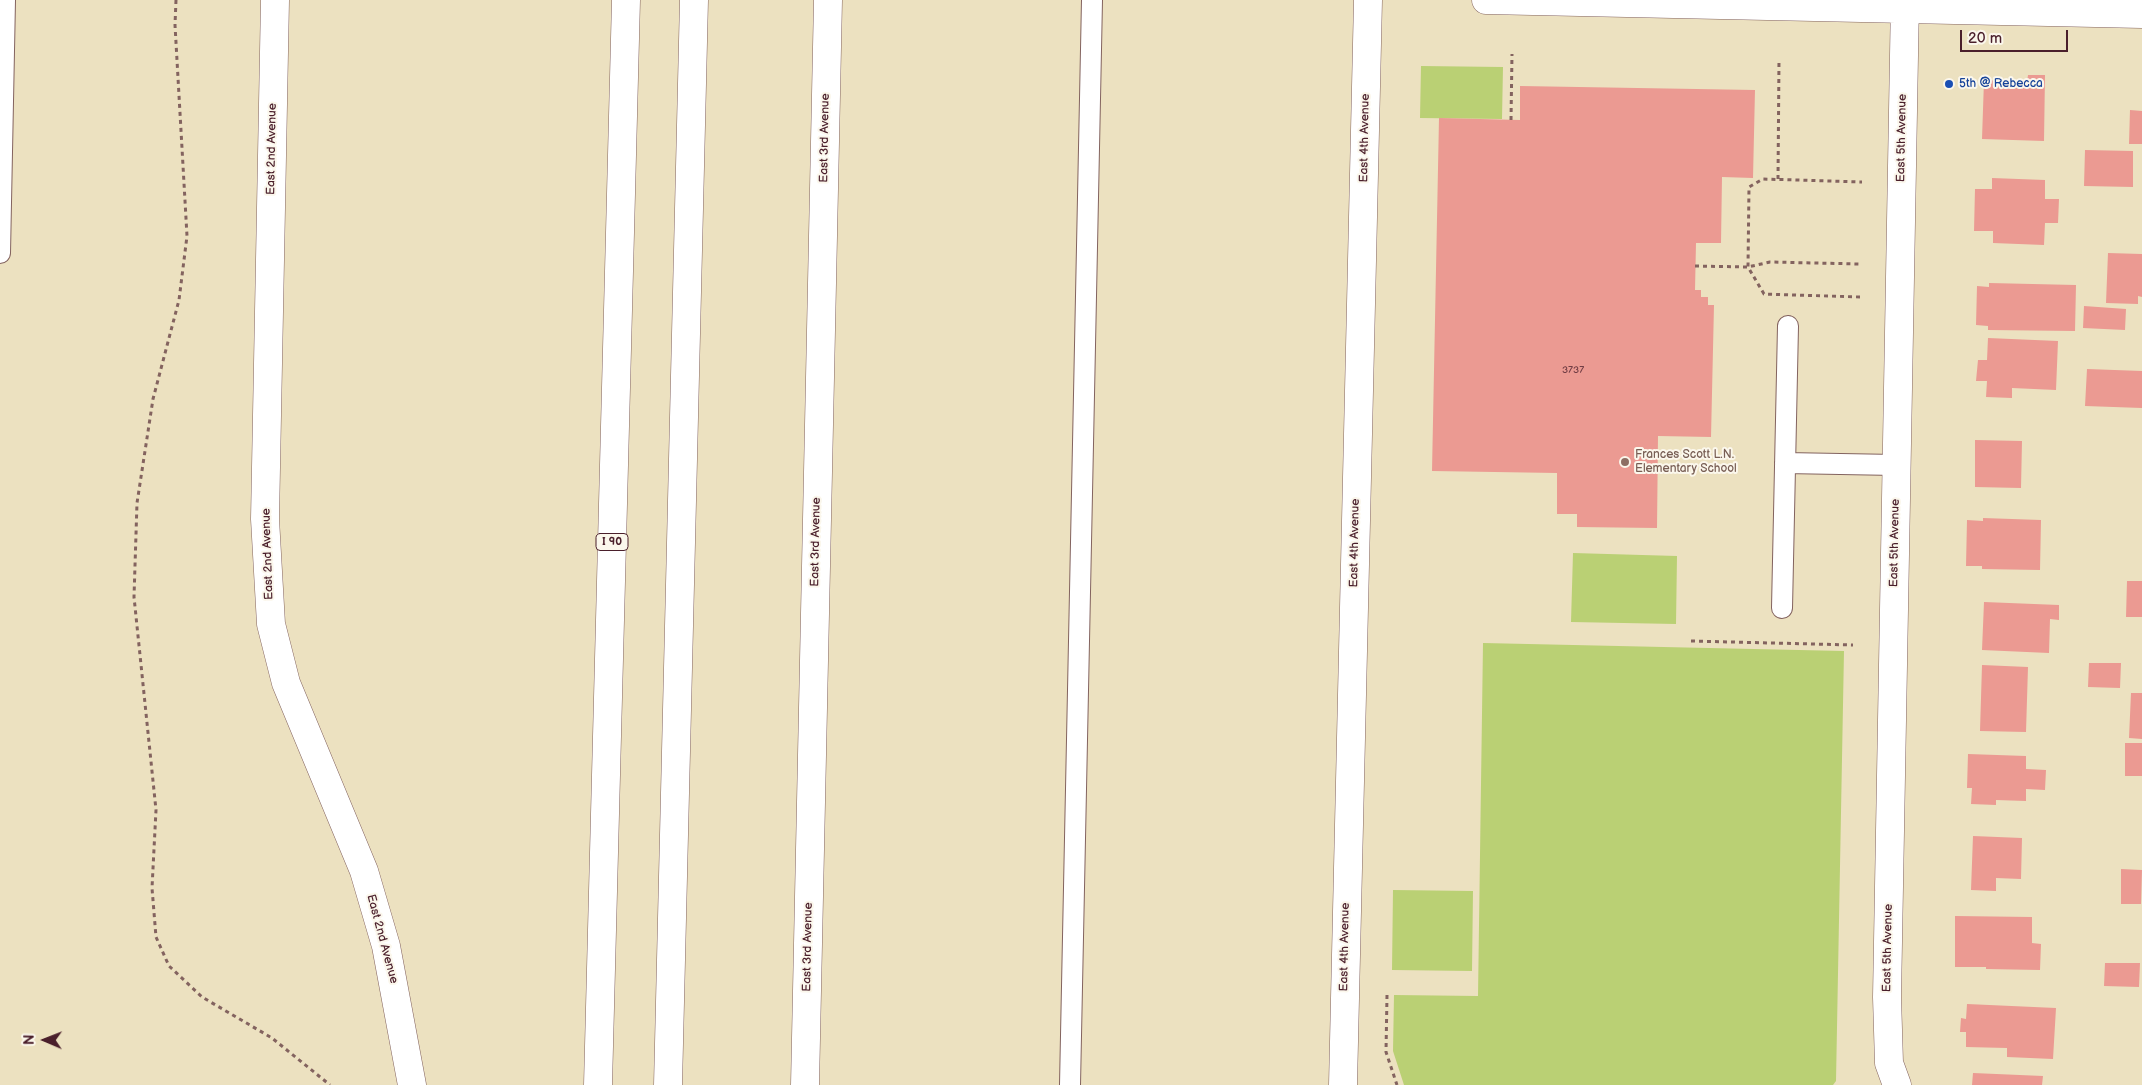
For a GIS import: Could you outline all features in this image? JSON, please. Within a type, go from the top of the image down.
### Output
[{"type":"main road","name":"East 2nd Avenue","points":[[275,0],[265,519],[270,624],[286,683],[364,871],[386,946],[412,1085]]},
{"type":"main road","name":"I 90","points":[[598,1085],[626,0]]},
{"type":"main road","points":[[668,1085],[694,0]]},
{"type":"main road","name":"East 3rd Avenue","points":[[805,1085],[828,0]]},
{"type":"main road","name":"East 4th Avenue","points":[[1344,1085],[1368,0]]},
{"type":"main road","points":[[1486,0],[1904,4],[2142,14]]},
{"type":"main road","name":"East 5th Avenue","points":[[1897,1085],[1889,1063],[1887,997],[1904,4]]},
{"type":"lane","points":[[0,253],[6,0]]},
{"type":"lane","points":[[1070,1085],[1092,0]]},
{"type":"lane","points":[[1782,608],[1788,326]]},
{"type":"lane","points":[[1785,463],[1896,465]]},
{"type":"path","points":[[176,0],[175,25],[187,236],[179,300],[153,399],[136,503],[134,597],[156,810],[152,888],[156,937],[169,966],[202,997],[272,1038],[330,1085]]},
{"type":"path","points":[[1511,120],[1512,54]]},
{"type":"path","points":[[1778,179],[1779,60]]},
{"type":"path","points":[[1860,297],[1764,294],[1748,267],[1749,187],[1764,179],[1862,182]]},
{"type":"path","points":[[1695,266],[1748,267],[1770,262],[1860,264]]},
{"type":"path","points":[[1691,641],[1853,645]]},
{"type":"path","points":[[1387,995],[1386,1052],[1397,1085]]},
{"type":"green space","points":[[1421,66],[1503,67],[1502,119],[1420,118]]},
{"type":"green space","points":[[1573,553],[1677,556],[1676,624],[1571,622]]},
{"type":"green space","points":[[1483,643],[1844,651],[1836,1081],[1833,1085],[1404,1085],[1393,1051],[1394,995],[1478,996]]},
{"type":"green space","points":[[1393,890],[1473,891],[1472,971],[1392,970]]},
{"type":"building","points":[[2028,75],[2045,75],[2044,141],[1982,139],[1984,80],[2027,82]]},
{"type":"building","points":[[1520,86],[1755,90],[1753,178],[1722,177],[1721,243],[1696,243],[1695,290],[1701,290],[1701,297],[1708,297],[1708,305],[1714,305],[1711,437],[1658,436],[1657,528],[1577,527],[1577,514],[1557,514],[1557,473],[1432,471],[1439,118],[1520,120]]},
{"type":"building","points":[[2130,110],[2142,111],[2142,144],[2129,144]]},
{"type":"building","points":[[2085,150],[2133,151],[2133,187],[2084,186]]},
{"type":"building","points":[[1992,178],[2045,180],[2045,199],[2059,199],[2058,223],[2045,223],[2044,245],[1993,243],[1993,231],[1974,231],[1975,189],[1992,189]]},
{"type":"building","points":[[2108,253],[2142,254],[2142,297],[2138,296],[2138,304],[2106,303]]},
{"type":"building","points":[[1989,283],[2076,285],[2075,331],[1988,330],[1988,326],[1976,325],[1977,286],[1989,287]]},
{"type":"building","points":[[2084,306],[2126,309],[2125,330],[2083,328]]},
{"type":"building","points":[[1988,338],[2058,341],[2056,390],[2012,388],[2012,398],[1986,397],[1987,381],[1976,381],[1978,360],[1987,360]]},
{"type":"building","points":[[2087,369],[2142,371],[2142,408],[2085,406]]},
{"type":"building","points":[[1975,440],[2022,441],[2021,488],[1975,487]]},
{"type":"building","points":[[1983,518],[2041,520],[2040,570],[1982,569],[1982,566],[1966,566],[1967,520],[1983,521]]},
{"type":"building","points":[[2127,581],[2142,581],[2142,617],[2126,617]]},
{"type":"building","points":[[1984,602],[2059,605],[2059,620],[2050,619],[2049,653],[1982,650]]},
{"type":"building","points":[[2089,663],[2121,663],[2120,688],[2088,687]]},
{"type":"building","points":[[1982,665],[2028,667],[2026,732],[1980,731]]},
{"type":"building","points":[[2131,693],[2142,693],[2142,739],[2129,738]]},
{"type":"building","points":[[2125,743],[2142,743],[2142,776],[2125,776]]},
{"type":"building","points":[[1968,754],[2026,756],[2026,769],[2046,770],[2045,790],[2026,789],[2026,801],[1996,800],[1996,805],[1971,804],[1972,788],[1967,788]]},
{"type":"building","points":[[1973,836],[2022,838],[2021,879],[1996,878],[1996,891],[1971,890]]},
{"type":"building","points":[[2121,869],[2142,870],[2141,904],[2121,904]]},
{"type":"building","points":[[1955,916],[2032,917],[2032,943],[2041,944],[2040,970],[1955,967]]},
{"type":"building","points":[[2105,963],[2140,963],[2139,987],[2104,986]]},
{"type":"building","points":[[1967,1004],[2056,1008],[2053,1059],[2007,1057],[2007,1048],[1966,1047],[1966,1032],[1960,1032],[1961,1018],[1966,1019]]},
{"type":"building","points":[[1973,1073],[2043,1076],[2042,1085],[1972,1085]]},
{"type":"place","name":"5th @ Rebecca","points":[[1949,84]]},
{"type":"place","name":"Frances Scott L.N. Elementary School","points":[[1625,462]]}]
